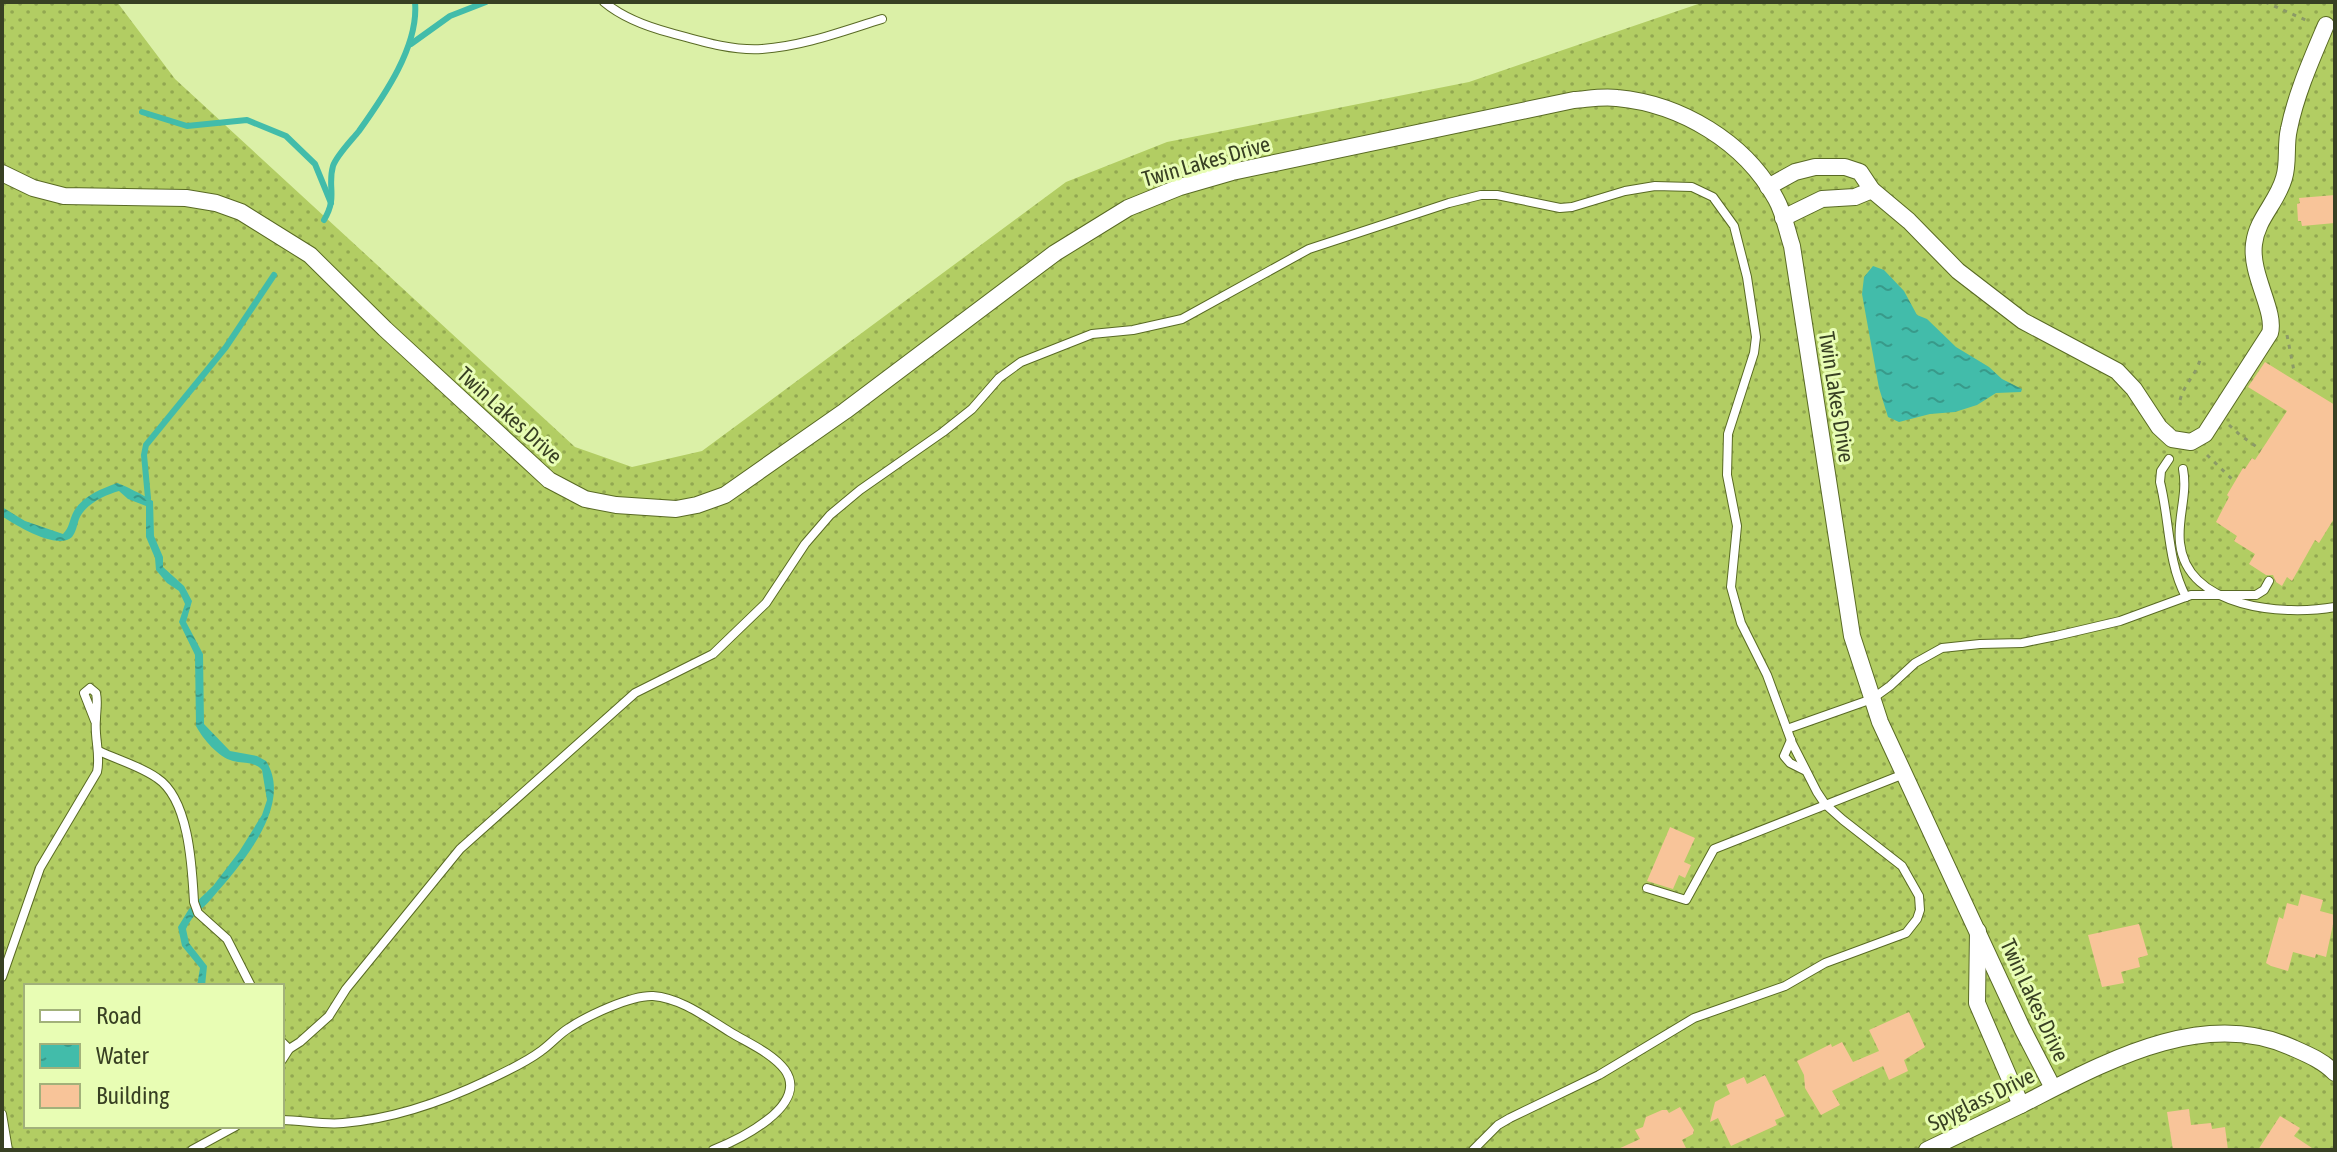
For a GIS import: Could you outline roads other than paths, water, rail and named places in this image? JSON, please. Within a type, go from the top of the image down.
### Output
[{"type":"street","points":[[1768,187],[1804,168],[1845,167],[1860,172],[1872,190],[1909,221],[1958,271],[2023,321],[2117,371],[2134,389],[2165,434],[2179,441],[2193,441],[2205,434],[2273,324],[2261,294],[2254,263],[2255,236],[2257,226],[2284,180],[2288,131],[2325,29]]},
{"type":"street","name":"Twin Lakes Drive","points":[[2,173],[33,188],[64,196],[186,198],[216,203],[241,212],[310,255],[549,480],[585,499],[649,509],[676,509],[725,495],[835,418],[1055,253],[1128,208],[1209,178],[1559,103],[1613,97],[1665,108],[1717,134],[1746,159],[1778,202],[1792,246],[1852,636],[1872,699],[1905,774],[2022,1028],[2053,1088]]},
{"type":"street","points":[[1783,218],[1822,199],[1855,197],[1872,190]]},
{"type":"street","name":"Twin Lakes Drive","points":[[1978,929],[1977,1003],[2021,1105]]},
{"type":"street","name":"Spyglass Drive","points":[[1927,1150],[2053,1088],[2158,1043],[2231,1033],[2274,1039],[2324,1063],[2335,1073]]},
{"type":"lane","points":[[604,2],[617,13],[658,29],[706,43],[760,49],[809,43],[882,19]]},
{"type":"lane","points":[[285,1046],[329,1016],[346,989],[460,849],[635,693],[713,654],[766,603],[805,544],[830,515],[972,409],[990,386],[1010,369],[1032,357],[1092,334],[1133,330],[1182,319],[1309,249],[1416,212],[1481,195],[1497,195],[1560,208],[1655,186],[1692,187],[1713,197],[1734,226],[1742,254],[1756,337],[1754,353],[1728,434],[1727,475],[1737,526],[1731,587],[1741,623],[1767,675],[1805,771],[1825,804],[1902,866],[1914,885],[1920,910],[1906,933],[1825,963],[1785,986],[1694,1018],[1599,1075],[1498,1125],[1473,1150]]},
{"type":"lane","points":[[2169,459],[2161,471],[2160,482],[2172,559],[2186,597]]},
{"type":"lane","points":[[2183,469],[2186,486],[2180,546],[2196,577],[2217,594],[2245,605],[2289,611],[2335,607]]},
{"type":"lane","points":[[1787,729],[1872,699],[1915,663],[1942,648],[2033,641],[2120,621],[2186,597],[2256,595],[2269,581]]},
{"type":"lane","points":[[2,977],[40,868],[97,772],[99,751],[95,721]]},
{"type":"lane","points":[[99,751],[159,778],[175,797],[184,820],[198,913],[227,939],[250,984]]},
{"type":"lane","points":[[1647,888],[1686,900],[1714,849],[1905,774]]},
{"type":"lane","points":[[284,1120],[340,1123],[390,1116],[436,1103],[540,1052],[566,1029],[586,1018],[651,996],[687,1006],[773,1058],[787,1074],[790,1083],[787,1098],[776,1114],[753,1130],[713,1150]]},
{"type":"lane","points":[[2,1114],[8,1150]]},
{"type":"lane","points":[[192,1150],[232,1128]]},
{"type":"water","points":[[1873,266],[1884,270],[1904,291],[1917,315],[1927,319],[1956,347],[2022,389],[2021,392],[1996,393],[1977,405],[1955,412],[1930,414],[1899,422],[1888,417],[1879,388],[1862,294],[1864,277]]},
{"type":"water","points":[[117,483],[153,501],[154,536],[163,557],[163,567],[184,586],[192,601],[186,622],[203,654],[204,724],[230,751],[257,756],[266,761],[273,778],[269,815],[260,834],[237,868],[186,929],[189,943],[207,966],[205,984],[197,984],[200,968],[182,946],[178,927],[189,909],[213,886],[239,852],[262,815],[267,800],[262,770],[222,756],[196,726],[195,655],[179,622],[185,604],[179,591],[156,570],[155,558],[146,537],[146,506],[128,499],[119,491],[108,495],[86,509],[72,537],[57,541],[37,535],[2,516],[2,507],[25,521],[63,534],[82,501]]},
{"type":"waterway","points":[[324,220],[330,205],[333,166],[398,70],[411,36],[415,2]]},
{"type":"waterway","points":[[411,44],[450,16],[486,2]]},
{"type":"waterway","points":[[142,112],[187,126],[247,120],[286,136],[315,164],[331,203]]},
{"type":"waterway","points":[[148,498],[146,445],[226,347],[274,275]]}]
